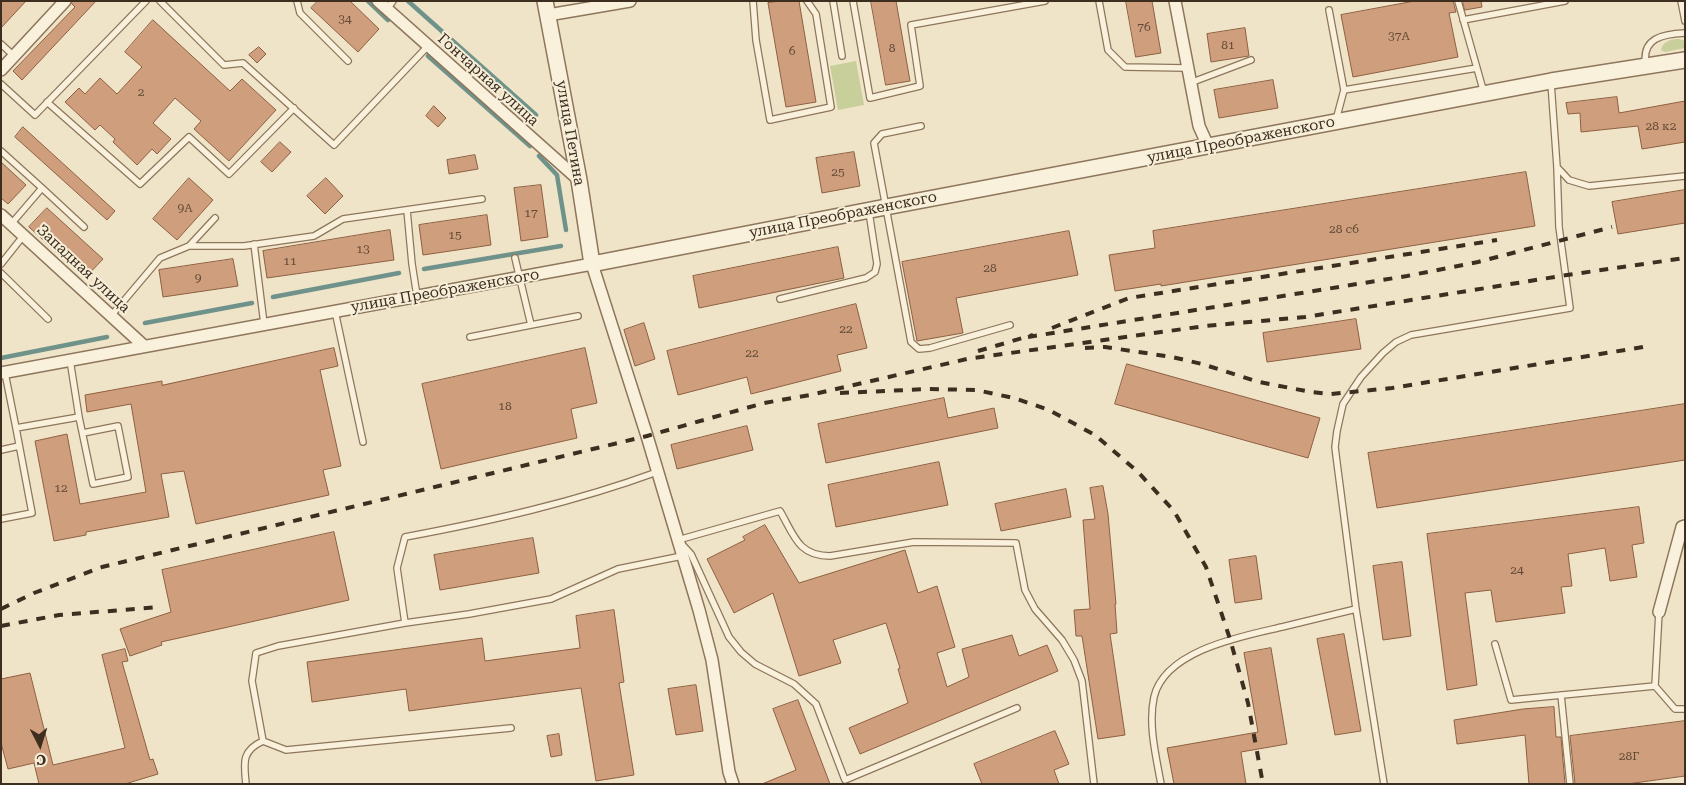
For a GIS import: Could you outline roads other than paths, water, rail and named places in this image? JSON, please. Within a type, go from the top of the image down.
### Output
[{"type":"street","points":[[1,70],[65,1]]},
{"type":"street","name":"Гончарная улица","points":[[378,1],[390,5],[428,46],[579,180]]},
{"type":"street","points":[[547,8],[630,1]]},
{"type":"street","points":[[1175,1],[1199,126],[1208,146]]},
{"type":"street","name":"улица Петина","points":[[547,8],[579,180],[592,264]]},
{"type":"street","name":"улица Преображенского","points":[[3,373],[519,278],[1551,81],[1685,60]]},
{"type":"street","name":"Западная улица","points":[[1,215],[144,346]]},
{"type":"street","points":[[592,264],[678,540],[712,660],[732,784]]},
{"type":"street","points":[[1659,612],[1682,526],[1685,526]]},
{"type":"lane","points":[[1,84],[35,115],[146,1]]},
{"type":"lane","points":[[160,1],[224,65],[243,63],[334,145],[428,46]]},
{"type":"lane","points":[[296,1],[300,13],[348,61]]},
{"type":"lane","points":[[753,1],[756,40],[770,120],[831,107],[816,14],[807,1]]},
{"type":"lane","points":[[833,1],[842,56]]},
{"type":"lane","points":[[853,1],[870,98],[920,86],[910,25],[1045,1]]},
{"type":"lane","points":[[1099,1],[1108,50],[1125,67],[1187,68]]},
{"type":"lane","points":[[1458,1],[1484,94]]},
{"type":"lane","points":[[1463,20],[1565,1]]},
{"type":"lane","points":[[1681,1],[1685,21]]},
{"type":"lane","points":[[1329,10],[1344,90],[1335,122]]},
{"type":"lane","points":[[1646,66],[1645,56],[1651,42],[1659,37],[1673,33],[1685,33]]},
{"type":"lane","points":[[1,44],[14,56]]},
{"type":"lane","points":[[1190,83],[1251,60]]},
{"type":"lane","points":[[1344,90],[1477,68]]},
{"type":"lane","points":[[1384,784],[1356,609],[1335,447],[1343,404],[1361,377],[1383,353],[1396,342],[1411,335],[1570,308],[1559,227],[1551,81]]},
{"type":"lane","points":[[47,102],[140,184],[189,137],[229,174],[294,108]]},
{"type":"lane","points":[[921,126],[882,134],[874,143],[911,342],[919,349],[930,348],[1010,325]]},
{"type":"lane","points":[[1,151],[84,227]]},
{"type":"lane","points":[[1557,167],[1569,180],[1588,186],[1685,176]]},
{"type":"lane","points":[[12,224],[42,188]]},
{"type":"lane","points":[[112,316],[160,258],[189,246],[244,246],[314,236],[343,219],[482,199]]},
{"type":"lane","points":[[407,210],[416,296]]},
{"type":"lane","points":[[780,299],[866,278],[875,272],[877,264],[868,210]]},
{"type":"lane","points":[[189,246],[215,218]]},
{"type":"lane","points":[[1,264],[24,235]]},
{"type":"lane","points":[[254,244],[264,324]]},
{"type":"lane","points":[[515,258],[531,325]]},
{"type":"lane","points":[[1,273],[48,319]]},
{"type":"lane","points":[[335,312],[363,442]]},
{"type":"lane","points":[[470,337],[578,316]]},
{"type":"lane","points":[[70,360],[79,416],[93,484],[128,477],[118,426],[83,433]]},
{"type":"lane","points":[[1,519],[32,513],[16,428],[3,373]]},
{"type":"lane","points":[[16,428],[79,416]]},
{"type":"lane","points":[[1,450],[19,446]]},
{"type":"lane","points":[[405,622],[397,568],[405,537],[556,504],[618,486],[657,472]]},
{"type":"lane","points":[[1017,708],[845,780],[816,704],[794,684],[755,664],[741,652],[729,637],[691,554],[678,540],[780,511],[798,542],[807,551],[820,556],[914,542],[1016,543],[1025,590],[1035,609],[1062,640],[1074,660],[1082,682],[1094,784]]},
{"type":"lane","points":[[263,741],[252,681],[256,653],[278,646],[405,622],[469,614],[551,599],[618,569],[682,556]]},
{"type":"lane","points":[[1161,784],[1153,740],[1154,696],[1169,672],[1190,656],[1230,638],[1356,609]]},
{"type":"lane","points":[[1659,612],[1656,686],[1675,710],[1685,709]]},
{"type":"lane","points":[[1495,644],[1511,700],[1656,686]]},
{"type":"lane","points":[[1561,695],[1570,784]]},
{"type":"lane","points":[[246,784],[244,760],[253,745],[263,741],[286,750],[511,728]]},
{"type":"waterway","points":[[368,1],[388,20]]},
{"type":"waterway","points":[[408,1],[535,116]]},
{"type":"waterway","points":[[428,56],[530,146]]},
{"type":"waterway","points":[[539,156],[557,175],[566,230]]},
{"type":"waterway","points":[[424,269],[561,246]]},
{"type":"waterway","points":[[273,297],[399,273]]},
{"type":"waterway","points":[[145,323],[252,303]]},
{"type":"waterway","points":[[1,358],[107,337]]},
{"type":"railway","points":[[1028,337],[1407,276],[1478,262],[1612,227]]},
{"type":"railway","points":[[1052,328],[1129,298],[1497,240]]},
{"type":"railway","points":[[1,609],[34,593],[102,567],[647,436],[764,403],[810,395],[967,359],[1205,326],[1305,317],[1685,258]]},
{"type":"railway","points":[[978,351],[1033,335]]},
{"type":"railway","points":[[1085,348],[1105,347],[1172,357],[1202,364],[1259,382],[1331,394],[1392,388],[1643,347]]},
{"type":"railway","points":[[840,393],[929,389],[976,390],[1014,398],[1049,410],[1095,435],[1138,472],[1174,511],[1206,567],[1230,639],[1248,703],[1263,784]]},
{"type":"railway","points":[[1,626],[59,615],[160,607]]}]
